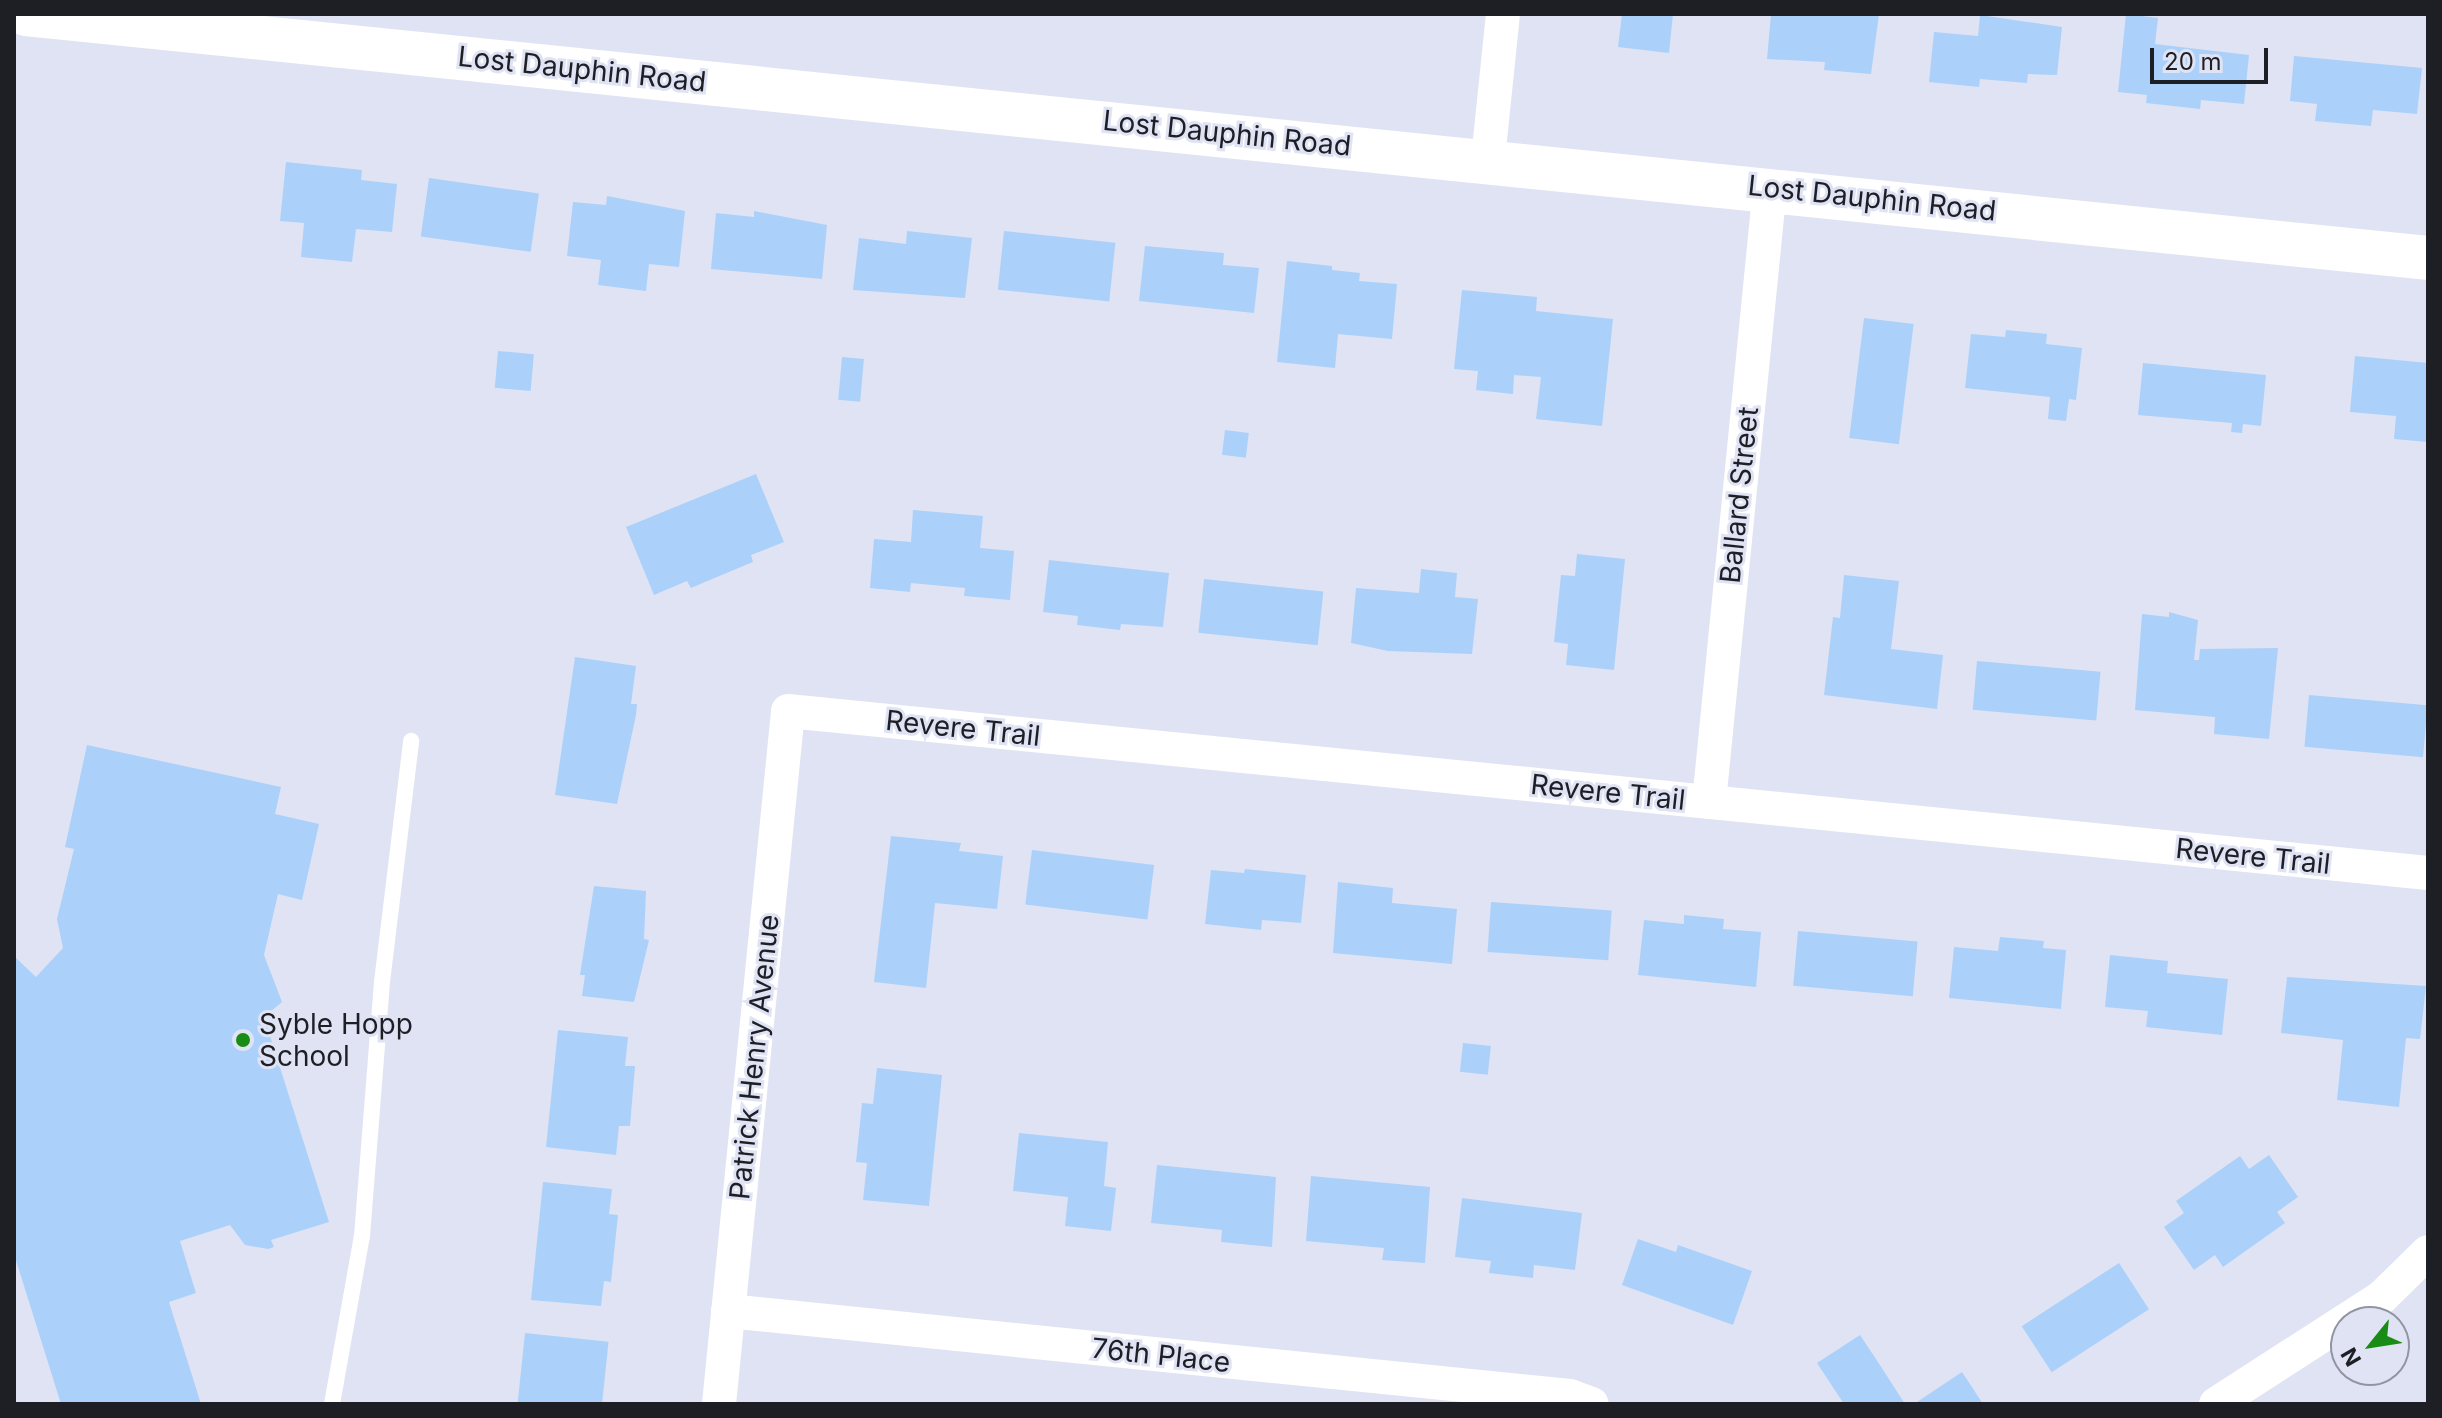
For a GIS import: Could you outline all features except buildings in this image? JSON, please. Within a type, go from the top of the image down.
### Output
[{"type":"street","name":"Lost Dauphin Road","points":[[26,14],[1770,187],[2428,258]]},
{"type":"street","points":[[1488,159],[1503,14]]},
{"type":"street","name":"Ballard Street","points":[[1709,802],[1770,187]]},
{"type":"street","name":"Revere Trail","points":[[788,711],[2428,873]]},
{"type":"street","name":"Patrick Henry Avenue","points":[[719,1404],[788,711]]},
{"type":"street","points":[[2216,1404],[2382,1297],[2428,1252]]},
{"type":"street","name":"76th Place","points":[[728,1311],[1570,1396],[1592,1404]]},
{"type":"lane","points":[[332,1404],[362,1236],[382,982],[411,741]]},
{"type":"place","name":"Syble Hopp School","points":[[243,1040]]}]
